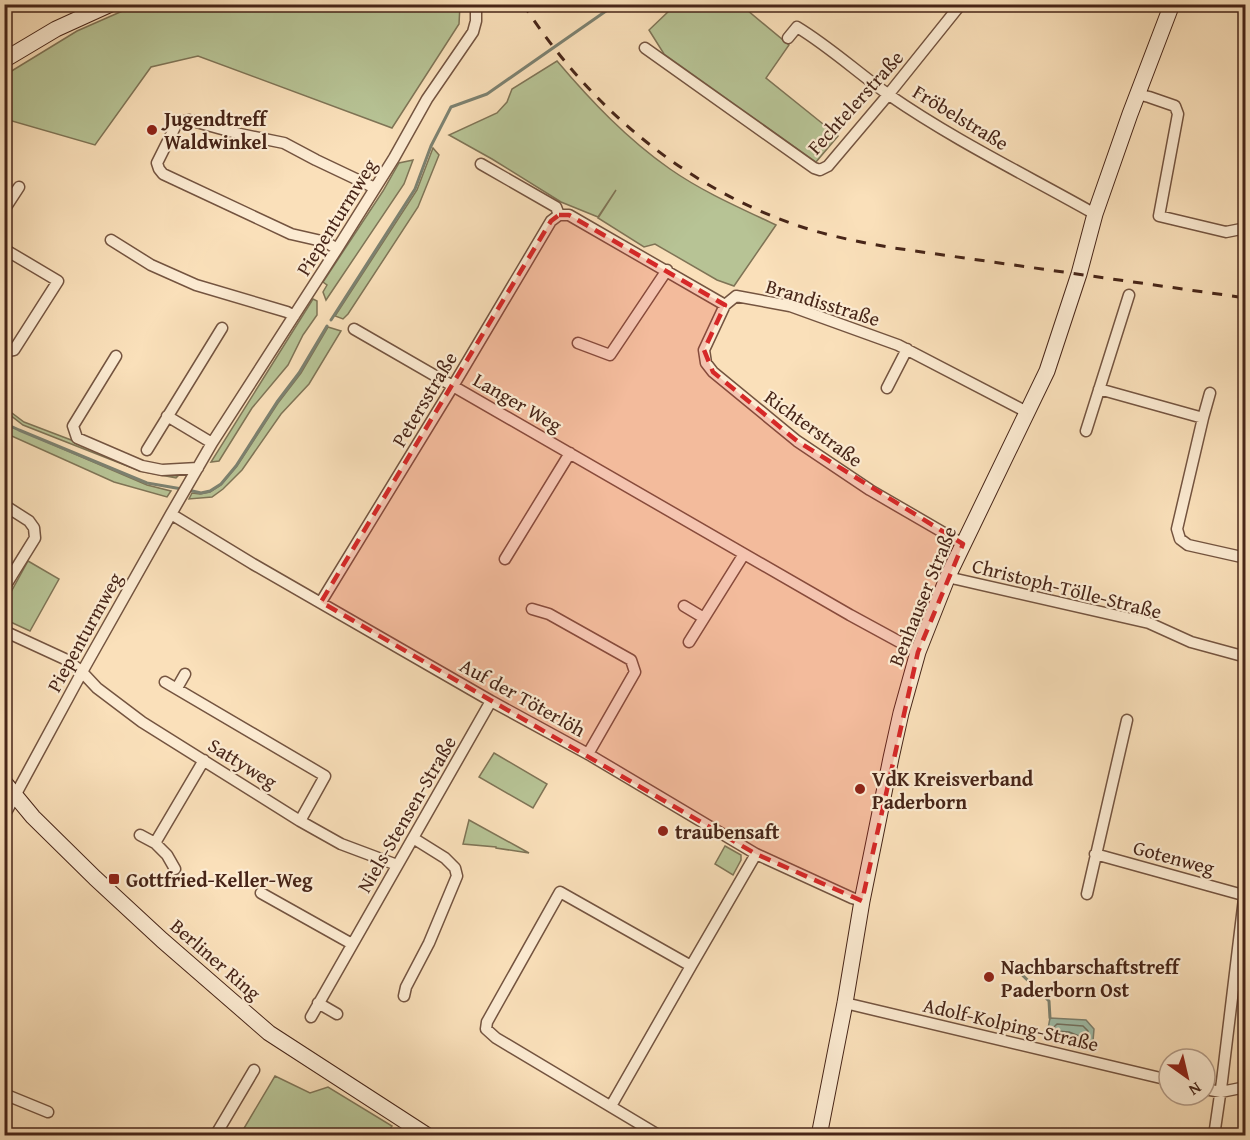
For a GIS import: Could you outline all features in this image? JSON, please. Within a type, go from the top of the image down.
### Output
[{"type":"main road","points":[[4,60],[56,30],[111,4]]},
{"type":"main road","name":"Benhauser Straße","points":[[819,1136],[862,901],[894,745],[918,652],[948,576],[1047,371],[1079,274],[1095,214],[1137,94],[1172,4]]},
{"type":"main road","name":"Berliner Ring","points":[[4,782],[33,817],[112,893],[162,940],[269,1033],[428,1136]]},
{"type":"street","name":"Piepenturmweg","points":[[4,816],[82,672],[212,443],[394,158],[427,99],[473,32],[476,21],[476,4]]},
{"type":"street","name":"Fechtelerstraße","points":[[645,48],[813,168],[820,170],[828,166],[961,4]]},
{"type":"street","name":"Fröbelstraße","points":[[788,38],[797,27],[819,40],[888,95],[947,131],[1095,214]]},
{"type":"street","points":[[1137,94],[1175,106],[1178,114],[1159,216],[1226,232],[1241,230]]},
{"type":"street","points":[[337,249],[326,242],[291,234],[163,174],[157,163],[177,123],[189,120],[284,143],[375,188]]},
{"type":"street","points":[[481,164],[556,207],[559,215],[569,214],[725,305]]},
{"type":"street","points":[[4,210],[19,187]]},
{"type":"street","name":"Petersstraße","points":[[321,602],[551,221],[559,215]]},
{"type":"street","points":[[111,240],[152,265],[196,285],[294,316]]},
{"type":"street","points":[[4,249],[58,281],[14,350],[4,350]]},
{"type":"street","points":[[578,343],[610,355],[667,270]]},
{"type":"street","points":[[1086,431],[1129,295]]},
{"type":"street","name":"Brandisstraße","points":[[725,305],[736,296],[790,306],[907,349],[1027,412]]},
{"type":"street","name":"Richterstraße","points":[[725,305],[704,350],[706,363],[712,372],[797,441],[870,490],[963,544]]},
{"type":"street","points":[[147,450],[222,328]]},
{"type":"street","name":"Langer Weg","points":[[354,329],[918,652]]},
{"type":"street","points":[[887,388],[907,349]]},
{"type":"street","points":[[116,356],[73,426],[77,438],[142,466],[196,472]]},
{"type":"street","points":[[1099,389],[1203,418]]},
{"type":"street","points":[[1210,393],[1177,529],[1180,539],[1188,545],[1245,558]]},
{"type":"street","points":[[167,416],[212,443]]},
{"type":"street","name":"Langer Weg","points":[[505,559],[570,453]]},
{"type":"street","points":[[4,505],[29,521],[34,528],[35,538],[4,588]]},
{"type":"street","name":"Auf der Töterlöh","points":[[171,514],[491,701],[588,754],[756,854],[862,901]]},
{"type":"street","points":[[689,642],[744,554]]},
{"type":"street","name":"Christoph-Tölle-Straße","points":[[948,576],[1149,623],[1191,642],[1245,657]]},
{"type":"street","points":[[684,606],[704,618]]},
{"type":"street","points":[[532,609],[549,614],[631,660],[635,672],[588,754]]},
{"type":"street","name":"Sattyweg","points":[[4,631],[67,660],[97,688],[133,715],[300,821],[341,844],[397,865]]},
{"type":"street","points":[[177,688],[185,674]]},
{"type":"street","points":[[165,682],[330,778],[300,821]]},
{"type":"street","name":"Niels-Stensen-Straße","points":[[311,1017],[491,701]]},
{"type":"street","points":[[1087,894],[1127,720]]},
{"type":"street","points":[[155,843],[204,760]]},
{"type":"street","points":[[140,835],[155,843],[176,869]]},
{"type":"street","points":[[404,996],[406,987],[429,943],[457,876],[455,867],[445,858],[413,838]]},
{"type":"street","points":[[611,1106],[756,854]]},
{"type":"street","name":"Gotenweg","points":[[1095,854],[1244,895]]},
{"type":"street","points":[[1214,1136],[1245,882]]},
{"type":"street","points":[[660,1136],[496,1038],[486,1029],[487,1022],[560,892],[691,966]]},
{"type":"street","points":[[261,893],[352,944]]},
{"type":"street","name":"Adolf-Kolping-Straße","points":[[845,1002],[1157,1077]]},
{"type":"street","points":[[318,1003],[337,1014]]},
{"type":"street","points":[[216,1136],[254,1070]]},
{"type":"street","points":[[1217,1091],[1245,1088]]},
{"type":"street","points":[[4,1094],[48,1112]]},
{"type":"highlighted area","points":[[559,215],[569,215],[725,305],[704,350],[713,372],[797,441],[963,544],[918,652],[862,901],[756,854],[321,602],[551,221]]},
{"type":"shaded area","points":[[144,4],[460,5],[459,24],[392,128],[198,56],[151,67],[95,145],[5,119],[5,75],[77,31]]},
{"type":"shaded area","points":[[668,5],[741,5],[789,45],[766,78],[838,136],[816,162],[664,54],[649,30],[672,8]]},
{"type":"shaded area","points":[[557,61],[610,119],[670,169],[695,185],[776,225],[734,286],[717,280],[655,244],[644,247],[598,218],[616,190],[598,217],[561,202],[449,135],[497,113],[507,102],[512,89]]},
{"type":"shaded area","points":[[433,148],[439,155],[418,207],[348,314],[343,319],[335,316],[417,190]]},
{"type":"shaded area","points":[[413,160],[404,184],[326,300],[323,292],[327,285],[323,282],[399,163]]},
{"type":"shaded area","points":[[313,299],[317,301],[317,315],[303,335],[288,365],[252,408],[219,461],[211,462]]},
{"type":"shaded area","points":[[328,327],[341,331],[309,384],[281,414],[242,470],[212,497],[189,499],[192,493],[210,492],[221,485],[237,466],[278,403],[301,373]]},
{"type":"shaded area","points":[[4,407],[24,422],[163,475],[178,476],[176,478],[140,471],[23,425],[5,411]]},
{"type":"shaded area","points":[[5,424],[147,485],[171,491],[167,497],[114,482],[5,433]]},
{"type":"shaded area","points":[[28,561],[59,579],[30,631],[4,619],[5,603]]},
{"type":"shaded area","points":[[494,753],[547,784],[533,808],[479,777]]},
{"type":"shaded area","points":[[469,820],[529,853],[463,844]]},
{"type":"shaded area","points":[[725,846],[741,855],[741,860],[733,875],[715,864]]},
{"type":"shaded area","points":[[275,1076],[310,1093],[328,1087],[392,1126],[386,1135],[240,1135]]},
{"type":"water","points":[[1050,1018],[1086,1020],[1094,1029],[1093,1041],[1086,1046],[1068,1037],[1059,1038],[1047,1034]]},
{"type":"waterway","points":[[331,320],[415,189],[431,146],[451,107],[487,94],[616,4]]},
{"type":"waterway","points":[[188,490],[201,493],[210,491],[221,484],[236,466],[277,402],[299,373],[327,326]]},
{"type":"waterway","points":[[4,423],[147,483],[182,489]]},
{"type":"waterway","points":[[1014,967],[1049,1001],[1050,1018]]},
{"type":"railway","points":[[523,4],[579,78],[645,141],[682,168],[721,192],[762,212],[805,228],[849,240],[1246,298]]},
{"type":"place","name":"Jugendtreff Waldwinkel","points":[[152,130]]},
{"type":"place","name":"VdK Kreisverband Paderborn","points":[[860,789]]},
{"type":"place","name":"traubensaft","points":[[663,831]]},
{"type":"place","name":"Gottfried-Keller-Weg","points":[[114,879]]},
{"type":"place","name":"Nachbarschaftstreff Paderborn Ost","points":[[989,977]]}]
